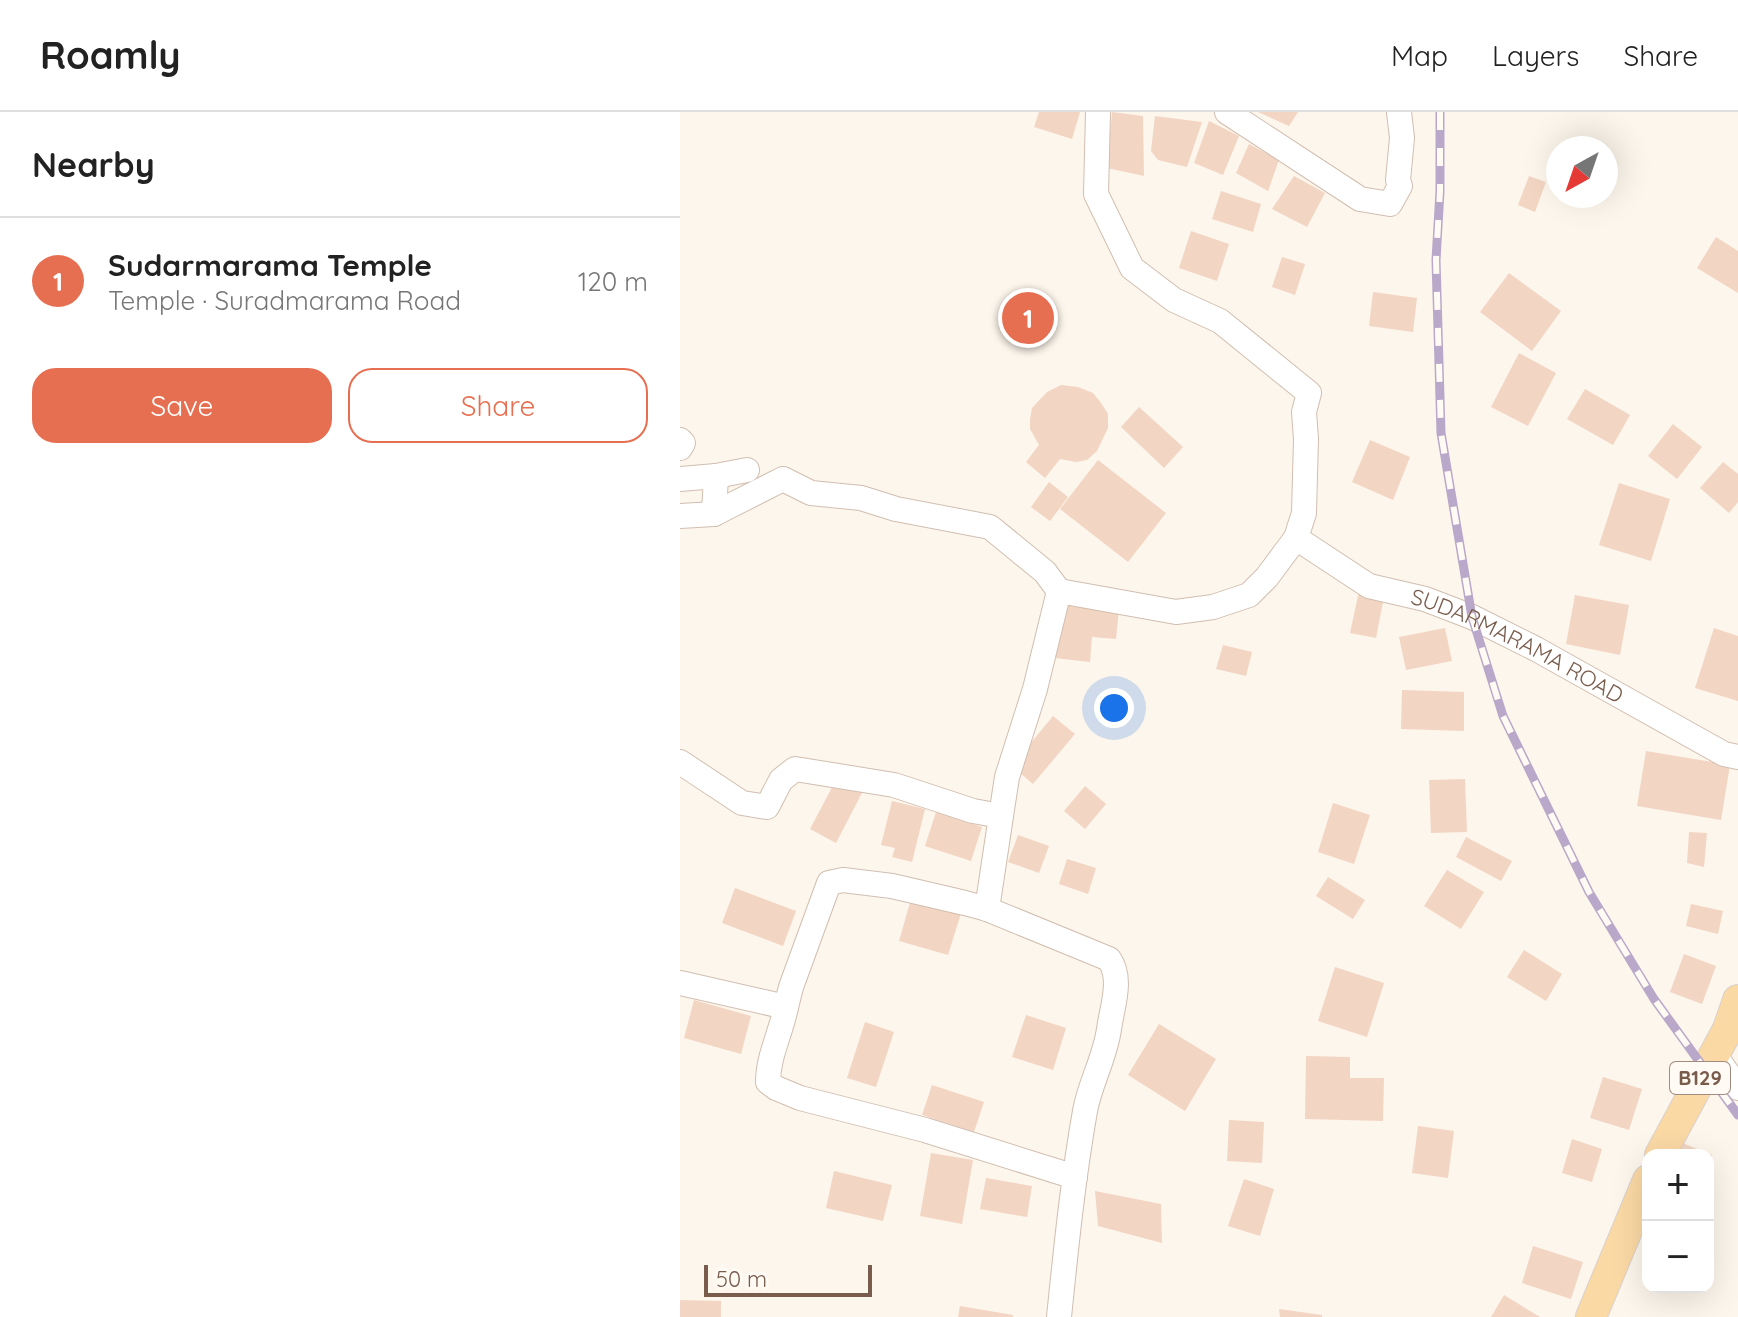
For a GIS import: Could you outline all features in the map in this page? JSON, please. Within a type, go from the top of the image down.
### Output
[{"type":"main road","name":"B129","points":[[1663,1149],[1728,1029],[1738,1000]]},
{"type":"main road","points":[[1591,1317],[1642,1194]]},
{"type":"street","points":[[680,516],[714,514],[783,479],[811,493],[861,498],[896,509],[990,527],[1045,572],[1059,591],[1176,612],[1213,607],[1249,595],[1267,577],[1296,538],[1304,513],[1304,412],[1309,393],[1220,321],[1174,300],[1132,268],[1096,194],[1098,112]]},
{"type":"street","points":[[1227,112],[1360,199],[1390,204],[1400,186],[1402,138],[1399,112]]},
{"type":"street","points":[[680,440],[683,443],[680,448]]},
{"type":"street","points":[[680,479],[747,470]]},
{"type":"street","points":[[714,514],[716,476]]},
{"type":"street","name":"SUDARMARAMA ROAD","points":[[1296,538],[1369,586],[1425,599],[1472,617],[1536,649],[1724,754],[1738,757]]},
{"type":"street","points":[[987,909],[1007,777],[1035,689],[1059,591]]},
{"type":"street","points":[[680,762],[742,803],[767,807],[781,780],[795,769],[894,785],[973,811],[1001,816]]},
{"type":"street","points":[[1059,1317],[1075,1177],[1086,1107],[1107,1042],[1117,979],[1114,966],[1109,959],[987,909],[892,886],[843,880],[829,883],[791,987],[768,1066],[768,1082],[800,1098],[925,1130],[1075,1177]]},
{"type":"street","points":[[680,983],[786,1007]]},
{"type":"street","points":[[1714,1054],[1738,1088]]},
{"type":"building","points":[[1039,112],[1080,112],[1072,139],[1034,127]]},
{"type":"building","points":[[1112,112],[1143,116],[1144,176],[1107,168]]},
{"type":"building","points":[[1258,112],[1298,112],[1289,126]]},
{"type":"building","points":[[1155,116],[1202,122],[1187,167],[1158,160],[1151,151]]},
{"type":"building","points":[[1209,121],[1239,136],[1223,175],[1194,163]]},
{"type":"building","points":[[1249,144],[1279,160],[1268,191],[1236,173]]},
{"type":"building","points":[[1294,176],[1325,193],[1307,227],[1272,209]]},
{"type":"building","points":[[1529,176],[1546,182],[1535,212],[1518,205]]},
{"type":"building","points":[[1221,191],[1261,204],[1253,232],[1212,219]]},
{"type":"building","points":[[1191,231],[1229,244],[1217,281],[1179,268]]},
{"type":"building","points":[[1716,237],[1738,251],[1738,293],[1697,268]]},
{"type":"building","points":[[1282,257],[1305,264],[1295,295],[1272,287]]},
{"type":"building","points":[[1509,273],[1561,311],[1532,351],[1480,312]]},
{"type":"building","points":[[1373,292],[1417,298],[1413,332],[1369,326]]},
{"type":"building","points":[[1519,353],[1556,373],[1528,426],[1491,407]]},
{"type":"building","points":[[1061,385],[1093,393],[1108,414],[1108,428],[1097,451],[1087,460],[1076,462],[1060,459],[1045,478],[1026,462],[1039,445],[1030,429],[1030,419],[1032,408],[1047,392]]},
{"type":"building","points":[[1585,389],[1630,415],[1613,445],[1567,419]]},
{"type":"building","points":[[1139,407],[1183,447],[1164,468],[1121,427]]},
{"type":"building","points":[[1673,424],[1702,447],[1677,479],[1648,456]]},
{"type":"building","points":[[1370,440],[1410,457],[1393,500],[1352,482]]},
{"type":"building","points":[[1098,460],[1166,513],[1128,562],[1060,509]]},
{"type":"building","points":[[1723,462],[1738,474],[1738,502],[1729,513],[1700,488]]},
{"type":"building","points":[[1049,482],[1068,497],[1050,521],[1031,507]]},
{"type":"building","points":[[1619,483],[1670,499],[1651,561],[1599,545]]},
{"type":"building","points":[[1359,591],[1384,597],[1376,638],[1350,633]]},
{"type":"building","points":[[1575,595],[1629,605],[1620,655],[1566,644]]},
{"type":"building","points":[[1059,605],[1119,610],[1116,639],[1092,637],[1090,662],[1054,658]]},
{"type":"building","points":[[1445,628],[1452,661],[1406,670],[1399,637]]},
{"type":"building","points":[[1714,628],[1738,636],[1738,701],[1695,688]]},
{"type":"building","points":[[1223,645],[1252,652],[1246,676],[1216,669]]},
{"type":"building","points":[[1402,690],[1464,692],[1464,731],[1401,729]]},
{"type":"building","points":[[1053,716],[1075,734],[1033,784],[1012,766]]},
{"type":"building","points":[[1646,751],[1730,765],[1721,820],[1637,806]]},
{"type":"building","points":[[838,776],[864,789],[836,843],[810,829]]},
{"type":"building","points":[[1465,779],[1467,832],[1431,833],[1429,780]]},
{"type":"building","points":[[1085,786],[1106,804],[1085,829],[1064,811]]},
{"type":"building","points":[[892,801],[925,809],[912,862],[892,857],[895,848],[881,845]]},
{"type":"building","points":[[1333,803],[1370,815],[1354,864],[1318,852]]},
{"type":"building","points":[[936,812],[982,827],[971,861],[925,846]]},
{"type":"building","points":[[1689,832],[1707,833],[1704,867],[1687,863]]},
{"type":"building","points":[[1018,835],[1049,846],[1039,873],[1008,862]]},
{"type":"building","points":[[1466,837],[1512,861],[1501,881],[1456,857]]},
{"type":"building","points":[[1067,859],[1096,868],[1088,894],[1059,884]]},
{"type":"building","points":[[1447,870],[1484,892],[1461,929],[1424,906]]},
{"type":"building","points":[[1328,877],[1365,900],[1353,919],[1316,896]]},
{"type":"building","points":[[735,888],[796,911],[783,946],[722,923]]},
{"type":"building","points":[[913,892],[963,907],[948,955],[899,941]]},
{"type":"building","points":[[1691,904],[1723,911],[1718,934],[1686,926]]},
{"type":"building","points":[[1524,950],[1562,974],[1546,1001],[1507,977]]},
{"type":"building","points":[[1684,954],[1716,966],[1702,1004],[1670,992]]},
{"type":"building","points":[[1335,967],[1384,983],[1367,1037],[1318,1021]]},
{"type":"building","points":[[694,1000],[751,1016],[741,1054],[684,1038]]},
{"type":"building","points":[[1026,1015],[1066,1028],[1053,1070],[1012,1057]]},
{"type":"building","points":[[865,1022],[894,1032],[876,1087],[847,1078]]},
{"type":"building","points":[[1159,1024],[1216,1059],[1185,1111],[1128,1075]]},
{"type":"building","points":[[1306,1056],[1350,1057],[1350,1078],[1384,1078],[1383,1121],[1305,1119]]},
{"type":"building","points":[[1603,1077],[1642,1089],[1629,1130],[1590,1118]]},
{"type":"building","points":[[932,1085],[984,1102],[974,1132],[922,1115]]},
{"type":"building","points":[[1229,1120],[1264,1122],[1262,1163],[1227,1161]]},
{"type":"building","points":[[1418,1126],[1454,1131],[1448,1178],[1412,1173]]},
{"type":"building","points":[[1572,1139],[1602,1149],[1592,1182],[1562,1173]]},
{"type":"building","points":[[1680,1142],[1697,1149],[1676,1149]]},
{"type":"building","points":[[931,1153],[973,1160],[962,1224],[920,1216]]},
{"type":"building","points":[[834,1171],[892,1185],[883,1221],[826,1208]]},
{"type":"building","points":[[986,1178],[1032,1186],[1027,1217],[980,1209]]},
{"type":"building","points":[[1244,1179],[1274,1189],[1260,1236],[1228,1226]]},
{"type":"building","points":[[1095,1191],[1161,1204],[1162,1243],[1098,1226]]},
{"type":"building","points":[[1533,1246],[1583,1262],[1571,1299],[1522,1283]]},
{"type":"building","points":[[1504,1295],[1540,1317],[1491,1317]]},
{"type":"building","points":[[680,1300],[721,1301],[721,1317],[680,1317]]},
{"type":"building","points":[[960,1306],[1013,1315],[1013,1317],[958,1317]]},
{"type":"building","points":[[1279,1309],[1322,1315],[1322,1317],[1280,1317]]},
{"type":"railway","points":[[1440,112],[1436,260],[1441,433],[1472,617],[1503,716],[1589,892],[1654,999],[1738,1115]]},
{"type":"place","name":"Sudarmarama Temple","points":[[1028,318]]}]
